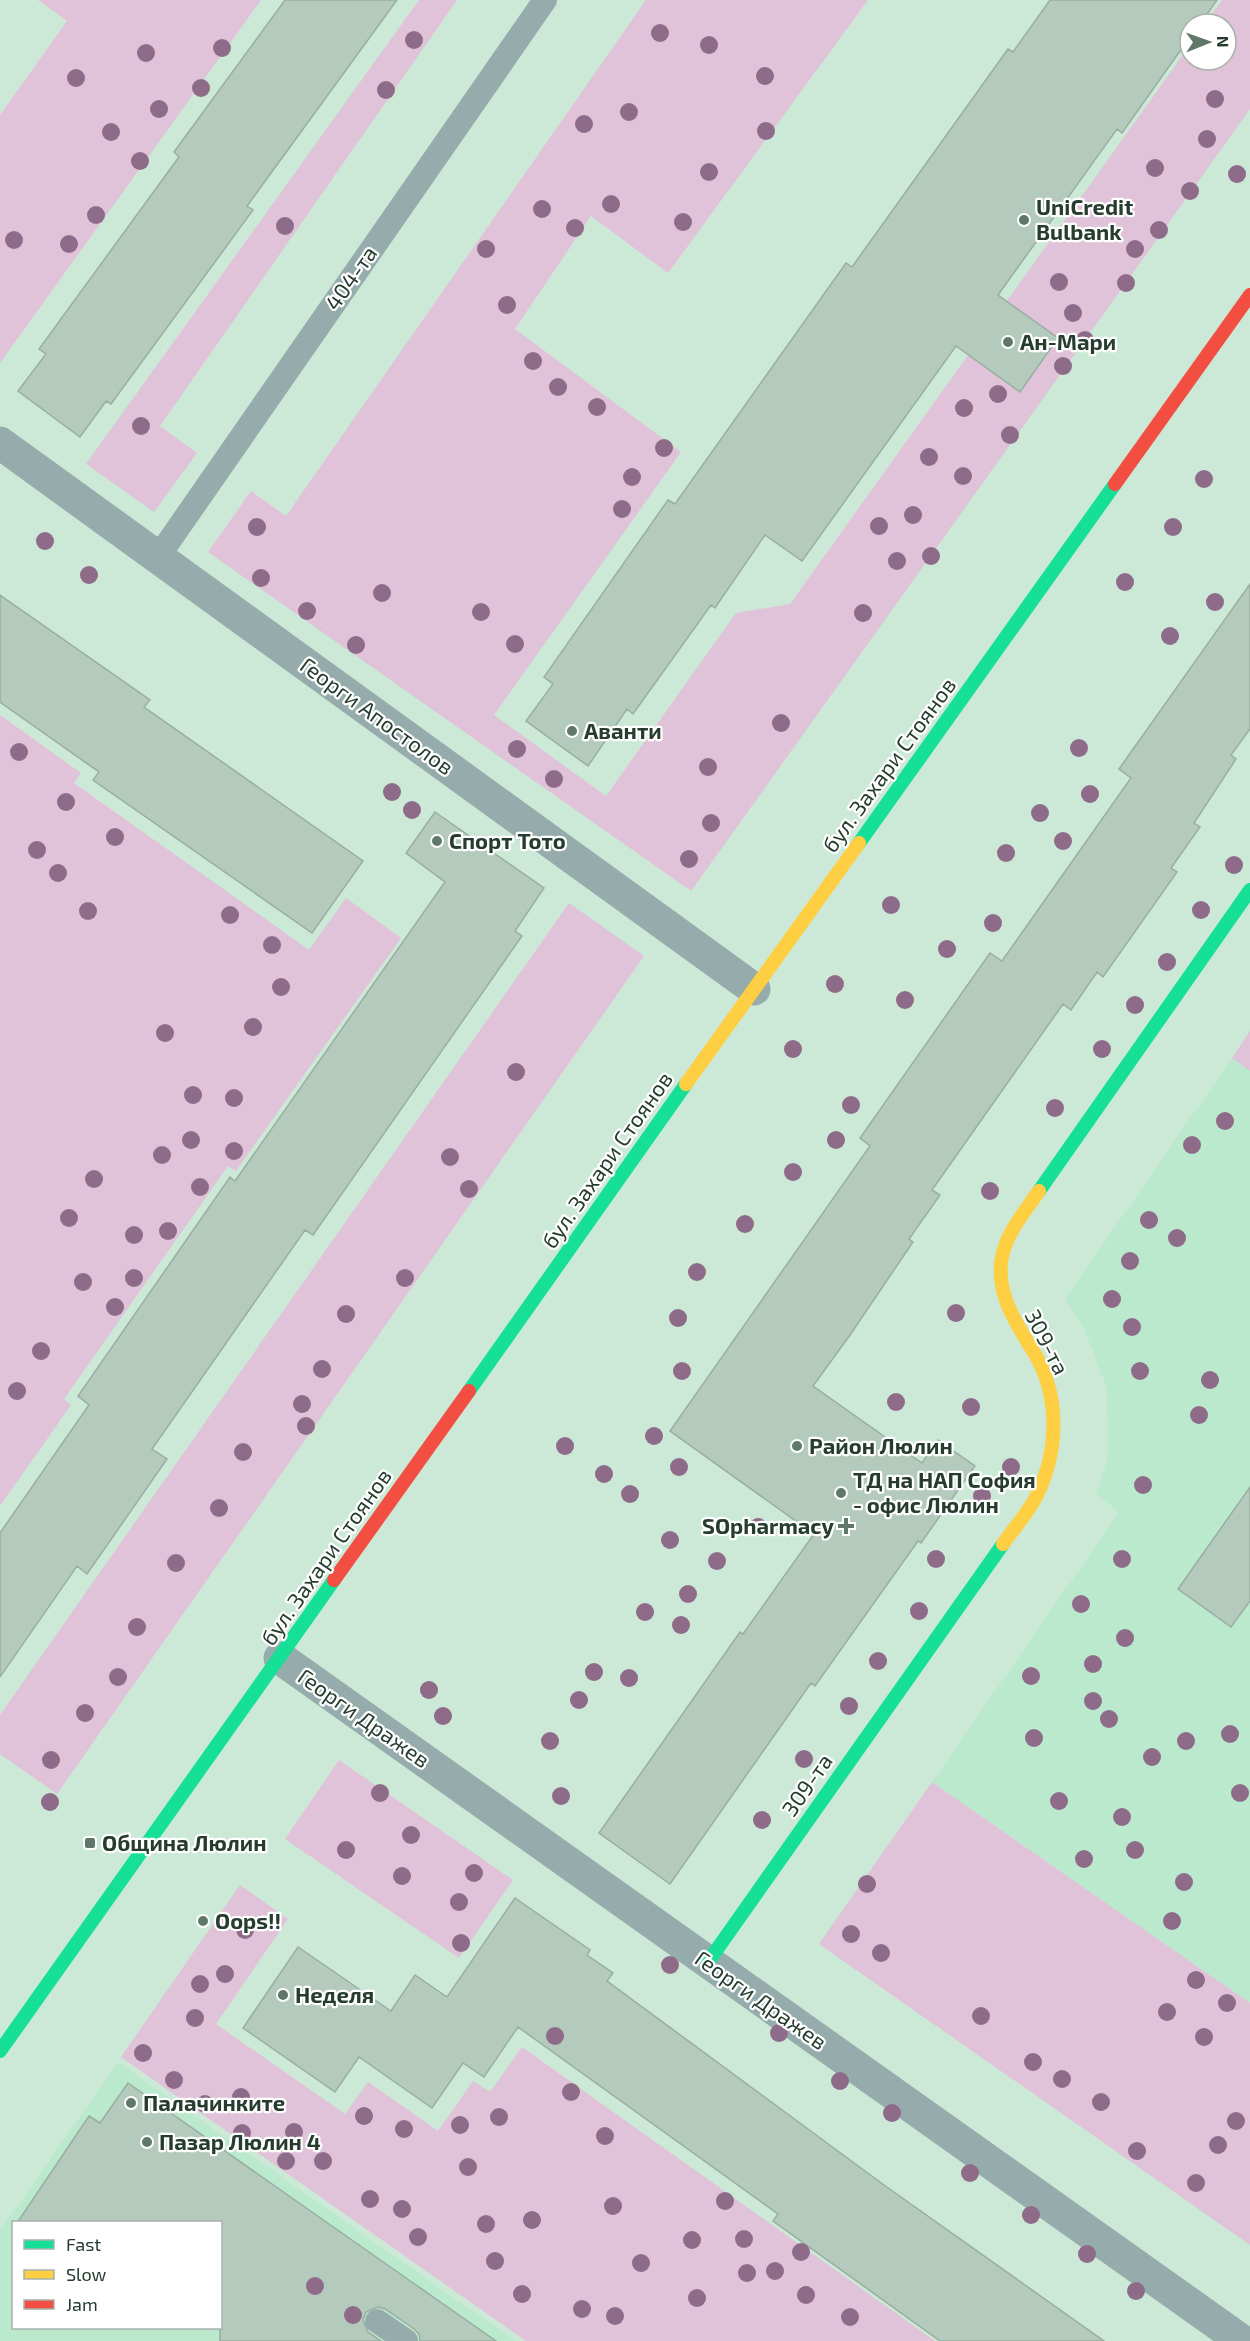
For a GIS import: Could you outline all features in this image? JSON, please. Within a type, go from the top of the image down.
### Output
[{"type":"street","name":"бул. Захари Стоянов","points":[[0,2051],[754,988],[1250,295]]},
{"type":"street","name":"Георги Апостолов","points":[[0,443],[754,988]]},
{"type":"street","name":"309-та","points":[[708,1962],[1037,1496],[1053,1449],[1053,1400],[1035,1354],[1010,1315],[1002,1289],[1001,1262],[1008,1236],[1250,890]]},
{"type":"street","name":"Георги Дражев","points":[[280,1659],[1242,2341]]},
{"type":"lane","name":"404-та","points":[[158,557],[545,0]]},
{"type":"lane","points":[[377,2321],[406,2341]]},
{"type":"shaded area","points":[[38,0],[261,0],[0,363],[0,115],[67,21]]},
{"type":"shaded area","points":[[419,0],[457,0],[160,426],[197,453],[154,512],[86,464]]},
{"type":"shaded area","points":[[646,0],[868,0],[668,273],[591,216],[515,329],[681,452],[494,715],[606,796],[736,613],[790,604],[1178,62],[1178,72],[1238,72],[1238,12],[1214,12],[1222,0],[1250,0],[1250,109],[691,891],[208,552],[251,491],[286,516]]},
{"type":"shaded area","points":[[0,715],[81,773],[74,783],[309,950],[346,898],[401,938],[236,1171],[228,1166],[64,1399],[71,1405],[0,1506]]},
{"type":"shaded area","points":[[569,903],[644,956],[57,1794],[0,1754],[0,1715]]},
{"type":"shaded area","points":[[1250,1031],[1250,1071],[1232,1058]]},
{"type":"shaded area","points":[[1232,1058],[1250,1071],[1250,2003],[932,1782],[1119,1512],[1096,1494],[1108,1458],[1107,1389],[1084,1328],[1065,1299]]},
{"type":"shaded area","points":[[339,1760],[513,1880],[459,1958],[285,1839]]},
{"type":"shaded area","points":[[932,1782],[1250,2003],[1250,2245],[819,1944]]},
{"type":"shaded area","points":[[240,1885],[288,1919],[216,2024],[345,2114],[368,2082],[438,2131],[473,2081],[490,2092],[522,2047],[935,2341],[526,2341],[121,2057]]},
{"type":"shaded area","name":"Пазар Люлин 4","points":[[118,2062],[515,2341],[0,2341],[0,2231]]},
{"type":"building","points":[[285,0],[397,0],[247,206],[253,210],[111,404],[106,401],[80,437],[18,391],[46,354],[39,349],[179,157],[174,152]]},
{"type":"building","points":[[1050,0],[1217,0],[1208,12],[1178,12],[1178,54],[1122,133],[1117,129],[998,295],[1058,338],[1020,392],[956,346],[802,561],[765,535],[715,608],[711,605],[633,714],[627,709],[588,766],[526,721],[553,684],[544,677],[668,500],[675,504],[846,263],[852,267],[1008,49],[1013,52]]},
{"type":"building","points":[[1250,584],[1250,729],[1231,755],[1236,759],[1194,823],[1200,827],[1171,868],[1177,872],[1103,977],[1097,972],[1071,1010],[1063,1004],[932,1190],[940,1195],[909,1239],[913,1242],[813,1386],[922,1463],[938,1440],[975,1466],[921,1543],[918,1541],[815,1686],[811,1683],[670,1884],[599,1833],[740,1632],[743,1634],[814,1534],[670,1431],[870,1146],[860,1138],[990,953],[1002,961],[1131,778],[1119,769]]},
{"type":"building","points":[[0,595],[150,700],[144,707],[363,861],[312,933],[93,780],[99,772],[0,702]]},
{"type":"building","points":[[435,812],[544,888],[515,931],[522,936],[313,1235],[305,1230],[152,1449],[167,1459],[87,1574],[77,1566],[0,1677],[0,1533],[89,1405],[78,1396],[230,1177],[235,1181],[445,882],[406,853]]},
{"type":"building","points":[[1250,1487],[1250,1601],[1231,1627],[1178,1589]]},
{"type":"building","points":[[515,1898],[590,1950],[587,1955],[613,1973],[607,1981],[884,2185],[1104,2341],[940,2341],[773,2221],[778,2214],[518,2027],[484,2077],[463,2063],[432,2108],[359,2057],[335,2092],[243,2028],[298,1947],[391,2011],[415,1975],[447,1997]]},
{"type":"building","name":"Пазар Люлин 4","points":[[128,2083],[496,2341],[420,2341],[419,2334],[414,2329],[385,2309],[378,2307],[366,2312],[363,2320],[368,2332],[381,2341],[220,2341],[222,2221],[18,2221],[89,2116],[100,2123]]},
{"type":"traffic: fast","points":[[859,843],[1115,484]]},
{"type":"traffic: fast","points":[[1039,1191],[1250,890]]},
{"type":"traffic: fast","points":[[469,1391],[686,1084]]},
{"type":"traffic: fast","points":[[708,1962],[1003,1544]]},
{"type":"traffic: fast","points":[[0,2051],[334,1580]]},
{"type":"traffic: slow","points":[[686,1084],[859,843]]},
{"type":"traffic: slow","points":[[1003,1544],[1037,1495],[1044,1478],[1053,1441],[1052,1404],[1048,1385],[1042,1368],[1009,1309],[1001,1275],[1001,1263],[1006,1243],[1039,1191]]},
{"type":"traffic: jam","points":[[1115,484],[1250,295]]},
{"type":"traffic: jam","points":[[334,1580],[469,1391]]},
{"type":"place","name":"UniCredit Bulbank","points":[[1024,220]]},
{"type":"place","name":"Ан-Мари","points":[[1008,342]]},
{"type":"place","name":"Аванти","points":[[572,731]]},
{"type":"place","name":"Спорт Тото","points":[[437,841]]},
{"type":"place","name":"Район Люлин","points":[[797,1446]]},
{"type":"place","name":"ТД на НАП София - офис Люлин","points":[[841,1493]]},
{"type":"place","name":"SOpharmacy","points":[[846,1526]]},
{"type":"place","name":"Община Люлин","points":[[90,1843]]},
{"type":"place","name":"Oops!!","points":[[203,1921]]},
{"type":"place","name":"Неделя","points":[[283,1995]]},
{"type":"place","name":"Палачинките","points":[[131,2103]]},
{"type":"place","name":"Пазар Люлин 4","points":[[147,2142]]}]
